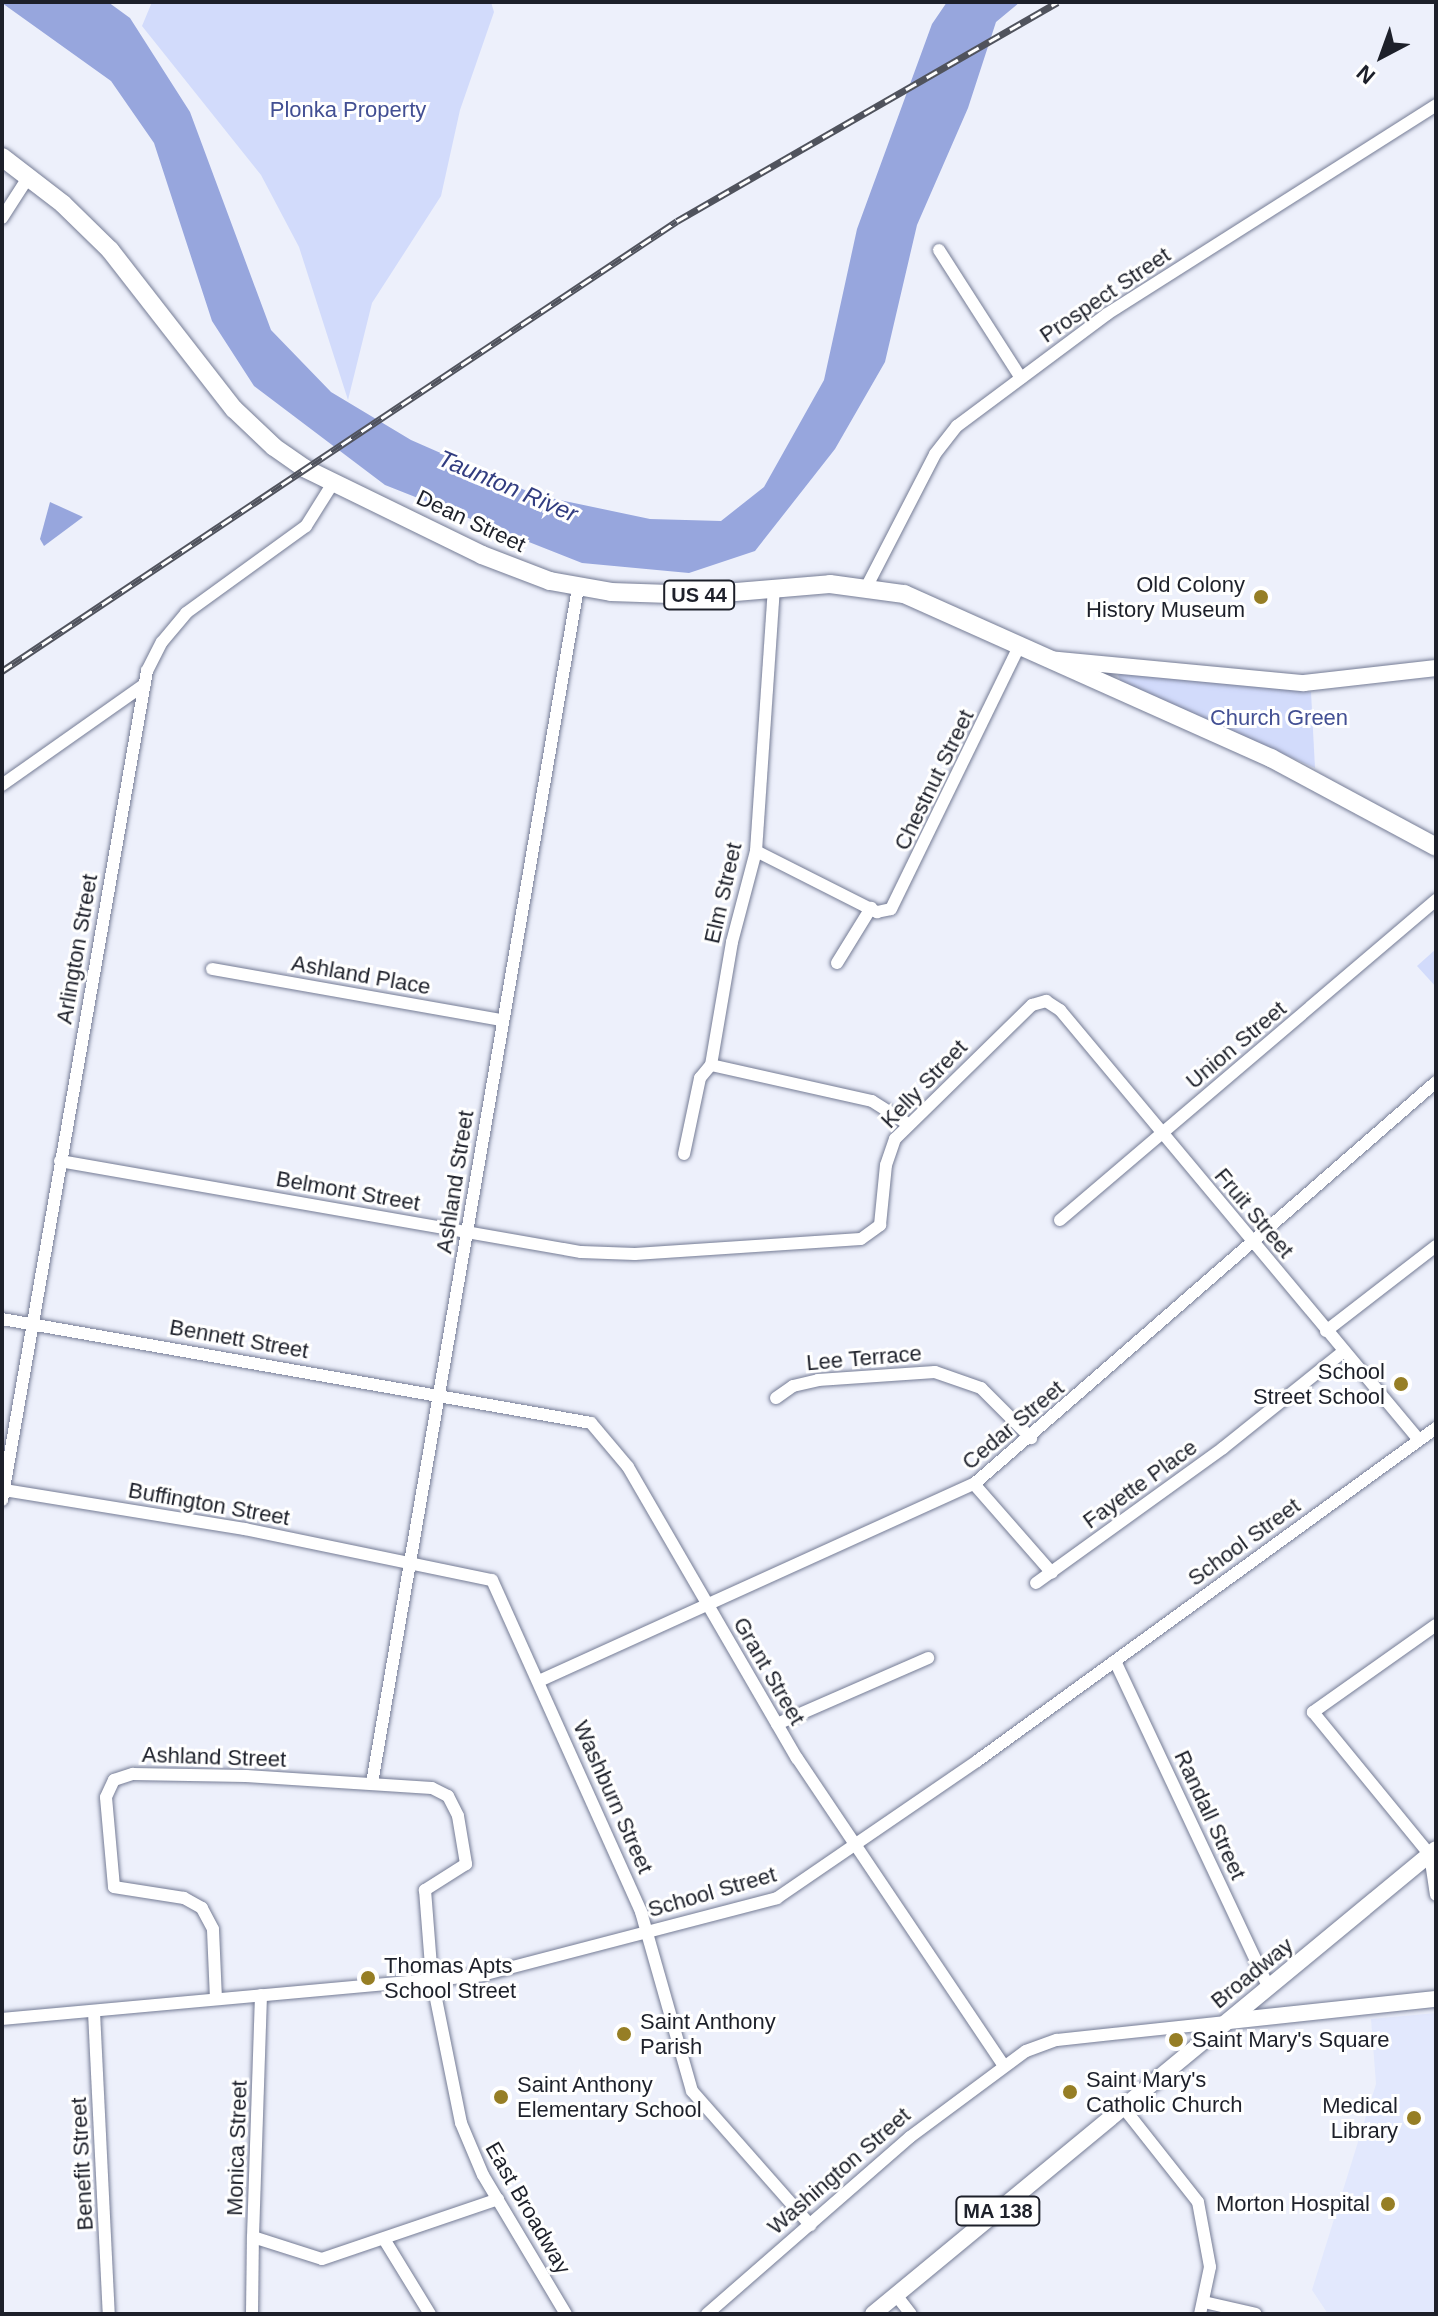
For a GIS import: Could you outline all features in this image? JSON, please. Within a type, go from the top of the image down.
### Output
[{"type":"highway","name":"Dean Street","points":[[2,157],[29,176],[121,263],[241,417],[291,460],[482,555],[578,588],[700,595],[774,587],[867,586],[916,598],[1047,659]]},
{"type":"highway","name":"US 44","points":[[1047,659],[1271,758],[1436,847]]},
{"type":"main road","points":[[1047,659],[1294,682],[1436,668]]},
{"type":"main road","name":"Broadway","points":[[873,2314],[1433,1852]]},
{"type":"main road","points":[[1228,2021],[1436,1999]]},
{"type":"street","name":"Prospect Street","points":[[867,586],[943,442],[1021,378],[1107,314],[1436,105]]},
{"type":"street","points":[[2,218],[29,176]]},
{"type":"street","points":[[939,250],[1021,378]]},
{"type":"street","name":"Arlington Street","points":[[3,1495],[144,685],[157,650],[186,613],[306,526],[333,483]]},
{"type":"street","name":"Elm Street","points":[[684,1154],[700,1078],[711,1065],[732,942],[756,851],[774,587]]},
{"type":"street","name":"Ashland Street","points":[[372,1783],[406,1560],[439,1395],[578,588]]},
{"type":"street","name":"Chestnut Street","points":[[871,908],[885,913],[897,902],[1019,647]]},
{"type":"street","points":[[2,785],[144,685]]},
{"type":"street","points":[[756,851],[871,908],[837,963]]},
{"type":"street","name":"Union Street","points":[[1060,1220],[1436,900]]},
{"type":"street","name":"Ashland Place","points":[[212,969],[502,1020]]},
{"type":"street","name":"Kelly Street","points":[[868,1237],[881,1218],[888,1156],[908,1124],[1032,1005],[1046,1001],[1060,1010]]},
{"type":"street","name":"Fruit Street","points":[[1060,1010],[1419,1440]]},
{"type":"street","points":[[711,1065],[861,1097],[893,1109],[908,1124]]},
{"type":"street","name":"Cedar Street","points":[[539,1681],[974,1484],[1031,1438],[1436,1082]]},
{"type":"street","name":"Belmont Street","points":[[60,1161],[581,1252],[627,1254],[868,1237]]},
{"type":"street","points":[[1326,1331],[1436,1246]]},
{"type":"street","name":"Bennett Street","points":[[2,1319],[439,1395]]},
{"type":"street","name":"Fayette Place","points":[[1036,1583],[1223,1448],[1343,1352]]},
{"type":"street","name":"Lee Terrace","points":[[776,1398],[793,1386],[818,1380],[935,1372],[988,1393],[1031,1438]]},
{"type":"street","name":"Grant Street","points":[[439,1395],[591,1423],[628,1467],[777,1724],[1004,2066]]},
{"type":"street","name":"School Street","points":[[2,2019],[493,1973],[777,1898],[1115,1661],[1436,1428]]},
{"type":"street","points":[[974,1484],[1052,1573]]},
{"type":"street","name":"Buffington Street","points":[[3,1495],[406,1560]]},
{"type":"street","name":"Washburn Street","points":[[406,1560],[492,1580],[648,1932],[692,2091],[810,2225]]},
{"type":"street","points":[[1436,1625],[1313,1712],[1433,1852],[1436,1895]]},
{"type":"street","points":[[777,1724],[928,1658]]},
{"type":"street","name":"Randall Street","points":[[1115,1661],[1269,1988]]},
{"type":"street","name":"Ashland Street","points":[[216,1999],[213,1929],[202,1908],[184,1898],[114,1887],[106,1797],[114,1780],[133,1774],[372,1783],[432,1788],[448,1796],[458,1816],[466,1864],[425,1890],[432,1979]]},
{"type":"street","name":"East Broadway","points":[[432,1979],[461,2123],[498,2199],[566,2314]]},
{"type":"street","name":"Monica Street","points":[[261,1995],[253,2237],[322,2259],[498,2199]]},
{"type":"street","name":"Benefit Street","points":[[94,2012],[109,2314]]},
{"type":"street","points":[[1004,2066],[1057,2040],[1228,2021]]},
{"type":"street","name":"Washington Street","points":[[707,2314],[946,2107],[1004,2066]]},
{"type":"street","points":[[1123,2107],[1198,2202],[1209,2259],[1202,2308],[1256,2314]]},
{"type":"street","points":[[252,2314],[253,2237]]},
{"type":"street","points":[[384,2239],[430,2314]]},
{"type":"street","points":[[896,2295],[911,2314]]},
{"type":"shaded area","name":"Morton Hospital","points":[[1436,2013],[1436,2314],[1328,2314],[1312,2290],[1376,2084],[1371,2019]]},
{"type":"green space","name":"Plonka Property","points":[[152,2],[491,2],[494,12],[460,110],[441,196],[372,303],[348,400],[299,247],[261,175],[142,26]]},
{"type":"green space","name":"Church Green","points":[[1122,672],[1311,692],[1315,768],[1121,682],[1118,675]]},
{"type":"green space","points":[[1436,949],[1436,987],[1417,966]]},
{"type":"water","name":"Taunton River","points":[[108,2],[130,18],[190,112],[271,330],[331,392],[411,440],[536,495],[650,519],[721,521],[764,487],[824,380],[857,229],[932,24],[947,2],[1020,2],[996,22],[968,108],[917,225],[885,362],[835,449],[755,551],[689,573],[582,563],[385,485],[254,386],[212,321],[154,143],[111,81],[2,3]]},
{"type":"water","points":[[50,502],[83,517],[44,546],[40,539]]},
{"type":"railway","points":[[2,671],[677,221],[1058,2]]},
{"type":"place","name":"Old Colony History Museum","points":[[1261,597]]},
{"type":"place","name":"School Street School","points":[[1401,1384]]},
{"type":"place","name":"Thomas Apts School Street","points":[[368,1978]]},
{"type":"place","name":"Saint Anthony Parish","points":[[624,2034]]},
{"type":"place","name":"Saint Mary's Square","points":[[1176,2040]]},
{"type":"place","name":"Saint Mary's Catholic Church","points":[[1070,2092]]},
{"type":"place","name":"Saint Anthony Elementary School","points":[[501,2097]]},
{"type":"place","name":"Medical Library","points":[[1414,2118]]},
{"type":"place","name":"Morton Hospital","points":[[1388,2204]]}]
